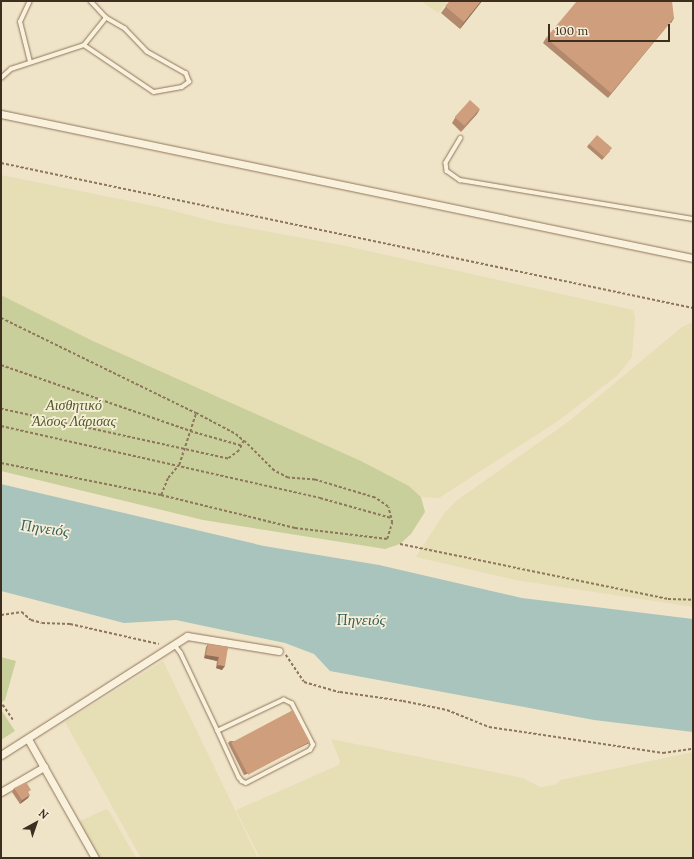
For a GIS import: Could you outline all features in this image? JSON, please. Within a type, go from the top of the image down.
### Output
[{"type":"street","points":[[1,114],[693,258]]},
{"type":"street","points":[[1,755],[174,644],[189,636],[280,651]]},
{"type":"street","points":[[28,739],[95,858]]},
{"type":"street","points":[[1,792],[44,767]]},
{"type":"lane","points":[[30,1],[20,22],[30,62]]},
{"type":"lane","points":[[84,45],[154,92],[188,84],[189,78],[186,74],[147,52],[125,29],[106,18],[90,1]]},
{"type":"lane","points":[[1,78],[12,69],[84,45],[106,18]]},
{"type":"lane","points":[[461,138],[446,163],[447,171],[460,180],[693,220]]},
{"type":"lane","points":[[174,644],[181,653],[239,777],[246,783],[310,750],[313,745],[292,704],[284,700],[218,731]]},
{"type":"path","points":[[1,163],[693,308]]},
{"type":"path","points":[[1,318],[236,434],[274,471],[288,478],[315,480],[375,498],[388,507],[392,523],[387,539],[295,528],[161,495],[1,463]]},
{"type":"path","points":[[1,365],[190,431],[243,446]]},
{"type":"path","points":[[1,409],[228,459],[243,446],[244,441]]},
{"type":"path","points":[[161,495],[168,478],[179,465],[196,413]]},
{"type":"path","points":[[1,426],[320,498],[391,518]]},
{"type":"path","points":[[400,544],[668,599],[693,600]]},
{"type":"path","points":[[1,615],[22,612],[31,620],[42,623],[70,624],[160,644]]},
{"type":"path","points":[[280,651],[286,656],[304,682],[340,692],[433,707],[489,727],[663,753],[693,749]]},
{"type":"path","points":[[1,706],[3,705],[13,720]]},
{"type":"shaded area","points":[[421,1],[448,1],[438,13]]},
{"type":"shaded area","points":[[1,175],[159,207],[216,222],[346,246],[633,310],[635,317],[632,357],[618,375],[558,421],[439,498],[421,497],[409,486],[361,461],[93,341],[1,295]]},
{"type":"shaded area","points":[[693,322],[693,607],[515,580],[416,557],[443,515],[456,501],[568,422],[682,327]]},
{"type":"shaded area","points":[[163,661],[258,858],[141,858],[65,722]]},
{"type":"shaded area","points":[[331,739],[523,778],[540,787],[555,785],[561,780],[693,752],[693,858],[260,858],[236,810],[339,765],[340,761]]},
{"type":"shaded area","points":[[106,809],[109,811],[136,858],[99,858],[78,822]]},
{"type":"green space","name":"Αισθητικό Άλσος Λάρισας","points":[[1,295],[93,341],[361,461],[409,486],[421,497],[425,512],[411,534],[400,544],[385,549],[203,520],[1,471]]},
{"type":"green space","points":[[1,657],[16,661],[5,700],[1,703]]},
{"type":"green space","points":[[2,711],[15,731],[1,740],[1,712]]},
{"type":"water","name":"Πηνειός","points":[[1,484],[264,546],[379,565],[522,598],[693,619],[693,732],[594,720],[330,671],[314,654],[285,643],[176,620],[124,623],[1,591]]},
{"type":"building","points":[[450,1],[481,1],[464,22],[445,6]]},
{"type":"building","points":[[577,1],[672,1],[674,18],[611,93],[546,38]]},
{"type":"building","points":[[470,100],[480,109],[464,126],[455,117]]},
{"type":"building","points":[[597,135],[612,148],[604,157],[589,144]]},
{"type":"building","points":[[208,644],[228,647],[225,666],[218,665],[219,657],[206,655]]},
{"type":"building","points":[[293,710],[310,742],[248,775],[231,743]]},
{"type":"building","points":[[26,782],[31,790],[28,792],[30,795],[22,800],[14,788]]}]
